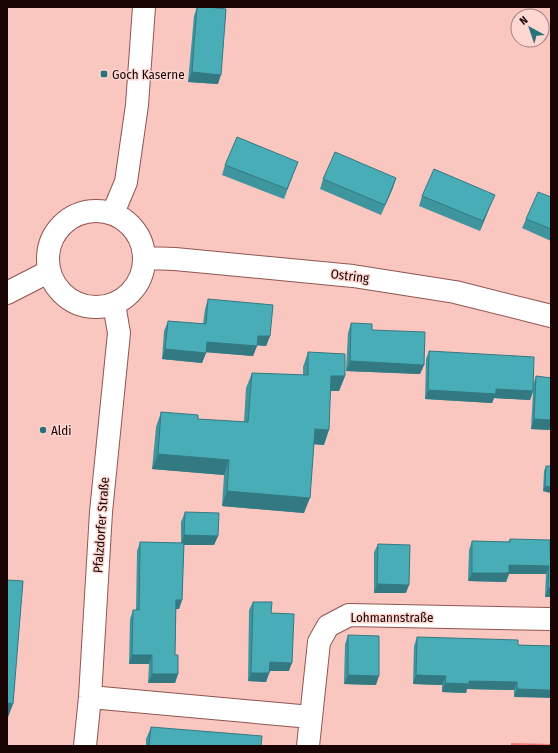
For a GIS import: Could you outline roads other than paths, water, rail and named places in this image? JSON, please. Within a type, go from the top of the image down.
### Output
[{"type":"street","points":[[113,213],[126,182],[137,105],[144,7]]},
{"type":"street","points":[[88,210],[113,213],[128,222],[139,236],[146,258],[141,277],[130,294],[114,304],[87,307],[62,295],[48,272],[48,252],[54,232],[69,218],[88,210]]},
{"type":"street","name":"Ostring","points":[[146,258],[175,259],[353,276],[455,292],[551,316]]},
{"type":"street","points":[[7,293],[48,272]]},
{"type":"street","name":"Pfalzdorfer Straße","points":[[85,746],[90,697],[101,512],[118,333],[114,304]]},
{"type":"street","name":"Lohmannstraße","points":[[308,746],[319,642],[328,626],[349,615],[551,619]]},
{"type":"street","points":[[90,697],[311,717]]},
{"type":"place","name":"Goch Kaserne","points":[[104,74]]},
{"type":"place","name":"Aldi","points":[[43,430]]}]
